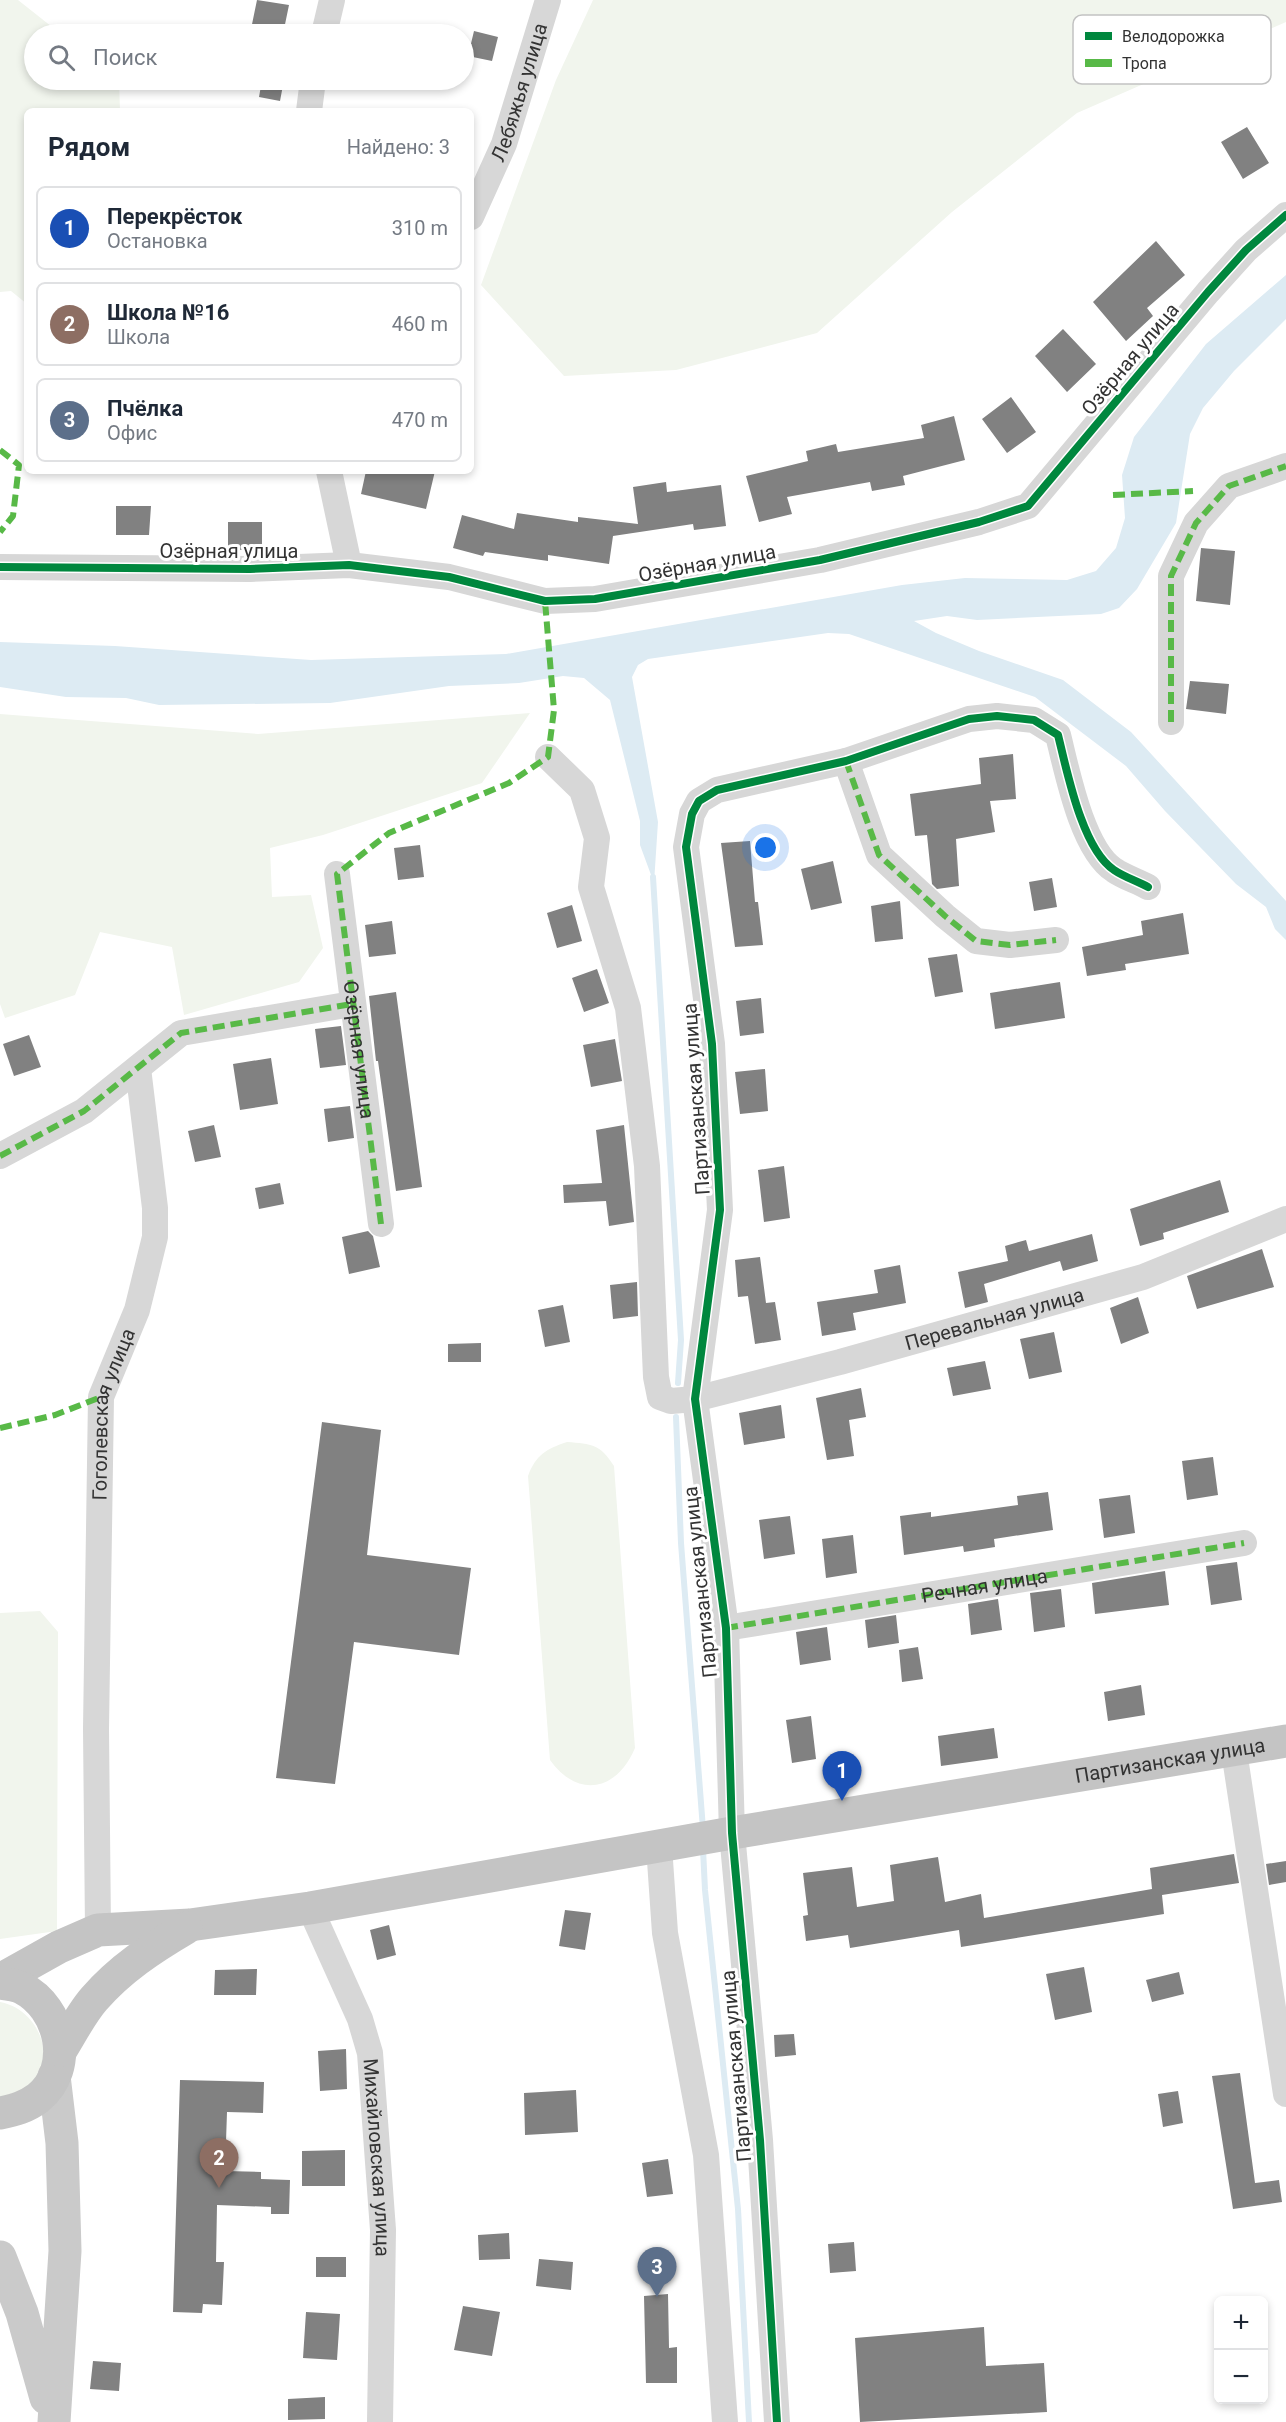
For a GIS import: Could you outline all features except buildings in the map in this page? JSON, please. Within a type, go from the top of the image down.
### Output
[{"type":"highway","name":"Партизанская улица","points":[[0,1982],[59,1947],[98,1930],[190,1925],[310,1908],[725,1834],[1286,1742]]},
{"type":"highway","name":"Партизанская улица","points":[[0,2113],[20,2109],[40,2096],[93,2000],[132,1962],[190,1925]]},
{"type":"highway","points":[[0,1982],[22,1988],[43,2003],[56,2024],[57,2063]]},
{"type":"main road","points":[[54,2422],[65,2251],[57,2063]]},
{"type":"main road","points":[[0,2257],[36,2356],[49,2422]]},
{"type":"street","points":[[326,24],[332,0]]},
{"type":"street","name":"Лебяжья улица","points":[[474,210],[504,144],[548,0]]},
{"type":"street","points":[[309,108],[312,90]]},
{"type":"street","name":"Озёрная улица","points":[[0,567],[250,568],[349,565],[449,576],[545,601],[595,599],[820,560],[979,522],[1028,506],[1208,291],[1246,250],[1286,215]]},
{"type":"street","points":[[1171,722],[1171,576],[1196,523],[1229,486],[1286,466]]},
{"type":"street","points":[[330,474],[349,565]]},
{"type":"street","points":[[1056,940],[1010,945],[976,941],[945,916],[879,855],[846,761],[969,719],[997,716],[1034,720],[1058,735],[1072,793],[1089,838],[1112,869],[1148,886]]},
{"type":"street","points":[[548,757],[582,789],[597,838],[591,887],[628,1008],[647,1166],[656,1377],[660,1397],[671,1401],[695,1399]]},
{"type":"street","name":"Партизанская улица","points":[[777,2422],[760,2140],[725,1834],[726,1628],[695,1399],[720,1210],[712,1044],[687,847],[692,814],[699,801],[717,790],[846,761]]},
{"type":"street","name":"Озёрная улица","points":[[338,874],[352,1004],[381,1224]]},
{"type":"street","points":[[0,1156],[84,1112],[181,1033],[352,1004]]},
{"type":"street","name":"Гоголевская улица","points":[[98,1930],[96,1729],[101,1397],[137,1310],[155,1237],[155,1208],[138,1068]]},
{"type":"street","name":"Перевальная улица","points":[[695,1399],[840,1362],[1143,1277],[1286,1219]]},
{"type":"street","name":"Речная улица","points":[[726,1628],[1244,1543]]},
{"type":"street","points":[[1234,1751],[1286,2094]]},
{"type":"street","name":"Партизанская улица","points":[[666,1845],[665,1932],[706,2155],[725,2422]]},
{"type":"street","name":"Михайловская улица","points":[[310,1908],[360,2019],[370,2053],[383,2230],[380,2422]]},
{"type":"shaded area","points":[[0,0],[18,0],[48,24],[24,24],[24,90],[119,90],[120,108],[24,108],[24,302],[11,291],[0,292]]},
{"type":"shaded area","points":[[593,0],[1286,0],[1286,22],[1271,29],[1271,15],[1073,15],[1073,84],[1144,84],[1077,113],[952,212],[817,333],[676,370],[564,376],[481,285],[556,80]]},
{"type":"shaded area","points":[[1286,275],[1286,319],[1234,371],[1203,408],[1190,434],[1176,523],[1137,589],[1119,608],[1101,614],[977,620],[947,616],[914,621],[979,651],[1063,680],[1131,732],[1286,901],[1286,940],[1275,929],[1266,907],[1236,884],[1165,811],[1126,766],[1035,697],[849,634],[828,633],[648,659],[638,665],[632,677],[658,822],[654,883],[640,845],[640,821],[610,700],[584,678],[563,676],[519,683],[449,686],[330,703],[159,705],[126,698],[66,697],[0,687],[0,642],[115,646],[311,660],[506,654],[902,585],[965,578],[1067,580],[1096,571],[1116,548],[1125,518],[1122,475],[1134,437],[1206,344]]},
{"type":"shaded area","points":[[530,713],[482,783],[323,835],[270,848],[272,897],[311,895],[323,948],[299,982],[184,1015],[172,947],[100,932],[75,995],[5,1018],[0,1004],[0,714],[258,734]]},
{"type":"shaded area","points":[[567,1442],[595,1446],[614,1466],[635,1748],[618,1774],[596,1785],[584,1785],[573,1781],[550,1760],[528,1476],[538,1458],[553,1447]]},
{"type":"shaded area","points":[[40,1611],[58,1632],[57,1931],[0,1939],[0,1613]]},
{"type":"shaded area","points":[[0,2002],[15,2007],[27,2016],[42,2041],[44,2055],[35,2081],[23,2091],[0,2099]]},
{"type":"waterway","points":[[653,877],[681,1340],[678,1383]]},
{"type":"waterway","points":[[676,1417],[681,1543],[703,1829]]},
{"type":"waterway","points":[[703,1849],[705,1890],[738,2209],[749,2422]]},
{"type":"marked path","points":[[0,450],[19,465],[13,516],[0,532]]},
{"type":"marked path","points":[[1171,722],[1171,576],[1196,523],[1229,486],[1286,466]]},
{"type":"marked path","points":[[1113,495],[1193,491]]},
{"type":"marked path","points":[[381,1224],[337,874],[389,833],[509,783],[548,757],[554,710],[545,601]]},
{"type":"marked path","points":[[846,761],[879,855],[945,916],[976,941],[1010,945],[1056,940]]},
{"type":"marked path","points":[[0,1156],[84,1111],[181,1033],[352,1004]]},
{"type":"marked path","points":[[0,1428],[55,1415],[101,1397]]},
{"type":"marked path","points":[[726,1628],[1244,1543]]},
{"type":"cycle path","points":[[0,567],[250,569],[349,565],[449,577],[545,601],[595,599],[820,560],[979,522],[1028,506],[1208,292],[1246,250],[1286,215]]},
{"type":"cycle path","points":[[777,2422],[760,2140],[732,1833],[726,1628],[695,1399],[720,1210],[712,1044],[686,847],[692,814],[699,801],[717,790],[846,761],[969,719],[997,716],[1034,720],[1058,735],[1077,808],[1093,845],[1103,860],[1114,870],[1148,887]]},
{"type":"place","name":"Перекрёсток","points":[[842,1801]]},
{"type":"place","name":"Школа №16","points":[[219,2188]]},
{"type":"place","name":"Пчёлка","points":[[657,2297]]}]
